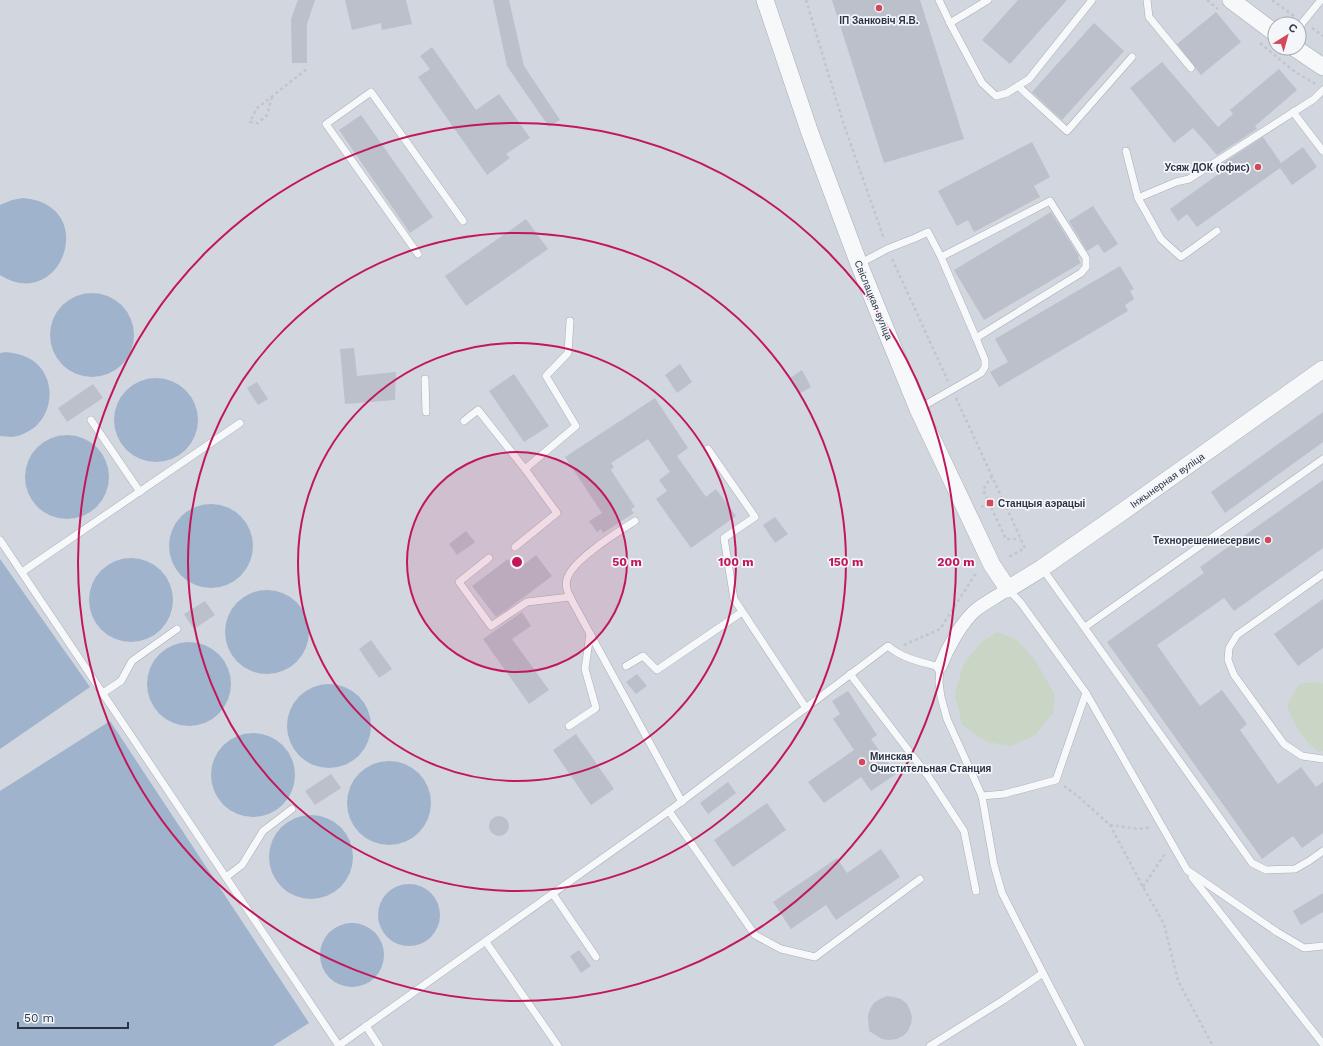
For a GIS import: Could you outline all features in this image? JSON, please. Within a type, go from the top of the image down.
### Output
[{"type":"street","name":"Свіслацкая вуліца","points":[[765,0],[810,133],[859,264],[918,409],[992,565],[1008,589]]},
{"type":"street","points":[[1231,0],[1267,27]]},
{"type":"street","points":[[1307,56],[1323,67]]},
{"type":"street","name":"Інжынерная вуліца","points":[[1008,589],[1042,568],[1323,369]]},
{"type":"street","points":[[940,668],[946,652],[955,636],[976,610],[1008,589]]},
{"type":"lane","points":[[940,0],[950,23],[982,83],[996,96],[1007,93],[1029,79],[1092,0]]},
{"type":"lane","points":[[950,23],[988,0]]},
{"type":"lane","points":[[1147,0],[1149,17],[1192,68]]},
{"type":"lane","points":[[1307,17],[1320,1]]},
{"type":"lane","points":[[1018,86],[1067,130],[1132,57]]},
{"type":"lane","points":[[1138,198],[1176,182],[1189,179],[1314,99],[1323,90]]},
{"type":"lane","points":[[418,254],[326,124],[371,92],[463,221]]},
{"type":"lane","points":[[1293,112],[1323,151]]},
{"type":"lane","points":[[1126,152],[1138,198],[1161,239],[1181,257],[1217,231]]},
{"type":"lane","points":[[942,257],[1050,200],[1086,258],[1086,267],[1081,273],[976,338]]},
{"type":"lane","points":[[859,264],[887,249],[928,232],[942,257],[985,360],[985,367],[981,373],[918,409]]},
{"type":"lane","points":[[525,469],[576,426],[546,376],[568,353],[570,321]]},
{"type":"lane","points":[[425,379],[426,412]]},
{"type":"lane","points":[[464,421],[478,410],[525,469],[557,513],[515,548]]},
{"type":"lane","points":[[91,420],[140,492]]},
{"type":"lane","points":[[22,572],[240,423]]},
{"type":"lane","points":[[708,449],[755,517],[724,538],[734,599],[806,708]]},
{"type":"lane","points":[[1085,627],[1323,459]]},
{"type":"lane","points":[[635,521],[587,554],[575,566],[567,578],[566,586],[570,597],[682,802]]},
{"type":"lane","points":[[0,540],[338,1046],[682,802],[888,646],[896,653],[906,658],[940,668],[939,683],[947,719],[982,796],[994,865],[1002,893],[1082,1046]]},
{"type":"lane","points":[[489,558],[459,582],[491,626],[527,602],[570,597]]},
{"type":"lane","points":[[1042,568],[1252,863],[1266,870],[1296,869],[1323,851]]},
{"type":"lane","points":[[1323,574],[1237,635],[1230,648],[1228,660],[1234,675],[1284,744],[1302,756],[1323,760]]},
{"type":"lane","points":[[1008,589],[1021,603],[1086,693],[1187,870],[1323,1044]]},
{"type":"lane","points":[[626,666],[643,656],[657,670],[742,612]]},
{"type":"lane","points":[[103,693],[121,681],[132,661],[177,629]]},
{"type":"lane","points":[[569,726],[596,708],[586,669],[590,634]]},
{"type":"lane","points":[[850,674],[928,776],[964,831],[976,891]]},
{"type":"lane","points":[[982,796],[1004,794],[1056,780],[1086,693]]},
{"type":"lane","points":[[226,877],[242,865],[263,831],[292,809]]},
{"type":"lane","points":[[669,811],[755,935],[781,949],[815,957],[920,879]]},
{"type":"lane","points":[[1187,870],[1277,932],[1304,948],[1323,946]]},
{"type":"lane","points":[[553,894],[596,957]]},
{"type":"lane","points":[[486,942],[558,1046]]},
{"type":"lane","points":[[930,1046],[1005,999],[1043,973]]},
{"type":"lane","points":[[366,1026],[379,1046]]},
{"type":"path","points":[[806,0],[842,119],[887,249],[1025,548],[1009,557]]},
{"type":"path","points":[[272,97],[267,115],[258,123],[250,122],[256,109],[308,68]]},
{"type":"path","points":[[992,476],[983,490],[1006,540],[1020,539]]},
{"type":"path","points":[[896,653],[901,647],[940,629],[976,573]]},
{"type":"path","points":[[1056,780],[1080,798],[1110,825],[1164,924],[1178,981],[1213,1046]]},
{"type":"path","points":[[1110,825],[1139,829],[1162,826]]},
{"type":"path","points":[[1143,887],[1172,843]]},
{"type":"shaded area","points":[[0,0],[1323,0],[1323,1046],[0,1046]]},
{"type":"green space","points":[[997,632],[1017,640],[1035,660],[1055,695],[1053,713],[1035,735],[1011,746],[987,742],[962,725],[955,694],[963,665],[981,642]]},
{"type":"green space","points":[[1320,682],[1323,684],[1323,751],[1318,752],[1299,731],[1287,706],[1299,684]]},
{"type":"water","points":[[23,198],[47,205],[61,218],[66,236],[64,254],[55,270],[40,280],[22,283],[0,275],[0,205],[12,200]]},
{"type":"water","points":[[92,293],[108,296],[122,305],[131,319],[134,335],[131,351],[122,365],[108,374],[92,377],[76,374],[62,365],[53,351],[50,335],[53,319],[62,305],[76,296]]},
{"type":"water","points":[[6,352],[26,357],[40,366],[45,374],[50,393],[49,402],[42,420],[27,432],[12,437],[0,436],[0,353]]},
{"type":"water","points":[[156,378],[172,381],[186,390],[195,404],[198,420],[195,436],[186,450],[172,459],[156,462],[140,459],[126,450],[117,436],[114,420],[117,404],[126,390],[140,381]]},
{"type":"water","points":[[67,435],[83,438],[97,447],[106,461],[109,477],[106,493],[97,507],[83,516],[67,519],[51,516],[37,507],[28,493],[25,477],[28,461],[37,447],[51,438]]},
{"type":"water","points":[[211,504],[227,507],[241,516],[250,530],[253,546],[250,562],[241,576],[227,585],[211,588],[195,585],[181,576],[172,562],[169,546],[172,530],[181,516],[195,507]]},
{"type":"water","points":[[123,558],[139,558],[155,565],[166,576],[173,592],[173,608],[170,616],[161,630],[155,635],[139,642],[123,642],[107,635],[96,624],[89,608],[89,592],[96,576],[107,565]]},
{"type":"water","points":[[0,559],[90,687],[0,749]]},
{"type":"water","points":[[259,590],[275,590],[291,597],[302,608],[309,624],[309,640],[306,648],[297,662],[291,667],[275,674],[259,674],[243,667],[232,656],[225,640],[225,624],[232,608],[243,597]]},
{"type":"water","points":[[189,642],[205,645],[219,654],[228,668],[231,684],[228,700],[219,714],[205,723],[189,726],[173,723],[159,714],[150,700],[147,684],[150,668],[159,654],[173,645]]},
{"type":"water","points":[[329,684],[345,687],[359,696],[368,710],[371,726],[368,742],[359,756],[345,765],[329,768],[313,765],[299,756],[290,742],[287,726],[290,710],[299,696],[313,687]]},
{"type":"water","points":[[110,721],[309,1023],[273,1046],[0,1046],[0,791]]},
{"type":"water","points":[[253,733],[269,736],[283,745],[292,759],[295,775],[292,791],[283,805],[269,814],[253,817],[237,814],[223,805],[214,791],[211,775],[214,759],[223,745],[237,736]]},
{"type":"water","points":[[381,761],[397,761],[413,768],[424,779],[431,795],[431,811],[428,819],[419,833],[413,838],[397,845],[381,845],[365,838],[354,827],[347,811],[347,795],[354,779],[365,768]]},
{"type":"water","points":[[303,815],[319,815],[335,822],[346,833],[353,849],[353,865],[350,873],[341,887],[335,892],[319,899],[303,899],[287,892],[276,881],[269,865],[269,849],[276,833],[287,822]]},
{"type":"water","points":[[409,884],[426,889],[431,893],[435,898],[440,915],[435,932],[431,937],[426,941],[409,946],[392,941],[387,937],[383,932],[378,915],[383,898],[387,893],[392,889]]},
{"type":"water","points":[[352,923],[370,929],[378,937],[384,955],[378,973],[370,981],[352,987],[334,981],[326,973],[320,955],[326,937],[334,929]]},
{"type":"building","points":[[298,0],[315,0],[307,24],[307,63],[292,63],[291,19]]},
{"type":"building","points":[[345,0],[406,0],[412,24],[382,30],[381,23],[352,30]]},
{"type":"building","points":[[493,0],[509,0],[524,66],[560,120],[549,127],[507,66]]},
{"type":"building","points":[[832,0],[920,0],[964,139],[884,163]]},
{"type":"building","points":[[1018,0],[1067,0],[1010,64],[982,40]]},
{"type":"building","points":[[1216,12],[1241,42],[1201,75],[1177,44]]},
{"type":"building","points":[[1094,23],[1124,51],[1062,120],[1032,92]]},
{"type":"building","points":[[432,47],[476,110],[499,94],[530,138],[506,154],[510,158],[487,175],[418,77],[430,69],[420,56]]},
{"type":"building","points":[[1162,62],[1218,127],[1233,114],[1230,110],[1279,69],[1297,90],[1255,126],[1257,129],[1217,155],[1193,128],[1174,143],[1130,88]]},
{"type":"building","points":[[361,115],[433,217],[410,233],[339,130]]},
{"type":"building","points":[[1263,137],[1281,163],[1303,147],[1317,167],[1292,185],[1280,168],[1197,227],[1187,214],[1178,221],[1170,209],[1227,168],[1223,163]]},
{"type":"building","points":[[1032,142],[1050,177],[1034,186],[1040,197],[974,232],[968,220],[957,226],[938,191]]},
{"type":"building","points":[[1093,206],[1118,244],[1104,253],[1098,244],[1087,251],[1069,221]]},
{"type":"building","points":[[1051,212],[1079,256],[1078,258],[1081,263],[984,320],[954,270]]},
{"type":"building","points":[[526,219],[548,249],[466,306],[445,276]]},
{"type":"building","points":[[1120,266],[1134,289],[1130,291],[1134,299],[1125,305],[1128,311],[999,387],[990,372],[1008,362],[995,339]]},
{"type":"building","points":[[354,348],[357,376],[396,372],[395,400],[345,404],[340,349]]},
{"type":"building","points":[[680,364],[692,382],[677,393],[665,375]]},
{"type":"building","points":[[802,370],[811,387],[799,394],[790,378]]},
{"type":"building","points":[[514,374],[549,426],[524,442],[489,391]]},
{"type":"building","points":[[257,382],[268,399],[258,405],[247,388]]},
{"type":"building","points":[[93,384],[103,398],[67,422],[58,408]]},
{"type":"building","points":[[655,398],[688,448],[677,456],[706,497],[716,489],[736,516],[691,548],[656,499],[667,491],[659,480],[670,472],[648,439],[611,463],[614,467],[611,470],[635,507],[631,509],[634,513],[603,533],[601,529],[597,532],[589,521],[602,513],[565,457]]},
{"type":"building","points":[[1323,412],[1323,442],[1225,513],[1211,492]]},
{"type":"building","points":[[1323,480],[1323,548],[1234,611],[1224,598],[1157,645],[1200,706],[1222,690],[1247,724],[1240,730],[1278,784],[1301,767],[1316,787],[1323,782],[1323,833],[1302,848],[1293,836],[1262,859],[1107,642],[1204,573],[1200,567]]},
{"type":"building","points":[[775,517],[788,534],[775,543],[763,525]]},
{"type":"building","points":[[466,531],[475,542],[457,555],[449,544]]},
{"type":"building","points":[[536,555],[552,576],[496,617],[472,586],[508,559],[517,570]]},
{"type":"building","points":[[1323,599],[1323,648],[1298,666],[1274,634]]},
{"type":"building","points":[[205,601],[215,615],[194,629],[184,614]]},
{"type":"building","points":[[522,612],[531,626],[512,639],[549,690],[529,704],[483,639]]},
{"type":"building","points":[[371,640],[392,669],[379,678],[359,649]]},
{"type":"building","points":[[637,674],[647,686],[636,694],[626,682]]},
{"type":"building","name":"Минская Очистительная Станция","points":[[848,691],[877,735],[871,739],[896,774],[871,791],[861,777],[824,803],[808,782],[854,750],[833,719],[840,714],[832,701]]},
{"type":"building","points":[[576,734],[614,789],[591,805],[553,750]]},
{"type":"building","points":[[331,774],[341,788],[315,805],[305,791]]},
{"type":"building","points":[[728,782],[736,793],[708,814],[700,803]]},
{"type":"building","points":[[767,803],[786,830],[733,867],[714,840]]},
{"type":"building","points":[[499,816],[506,819],[509,826],[506,833],[499,836],[492,833],[489,826],[492,819]]},
{"type":"building","points":[[881,849],[900,877],[836,920],[826,905],[791,929],[773,902],[837,858],[847,873]]},
{"type":"building","points":[[1323,893],[1323,912],[1301,925],[1293,911]]},
{"type":"building","points":[[579,950],[591,966],[581,973],[570,956]]},
{"type":"building","points":[[887,996],[901,999],[907,1004],[912,1017],[908,1031],[897,1039],[882,1039],[869,1031],[868,1016],[870,1009],[874,1003]]},
{"type":"place","name":"ІП Занковіч Я.В.","points":[[879,8]]},
{"type":"place","name":"Усяж ДОК (офис)","points":[[1258,167]]},
{"type":"place","name":"Станцыя аэрацыі","points":[[990,503]]},
{"type":"place","name":"Технорешениесервис","points":[[1268,540]]},
{"type":"place","name":"Минская Очистительная Станция","points":[[862,762]]}]
